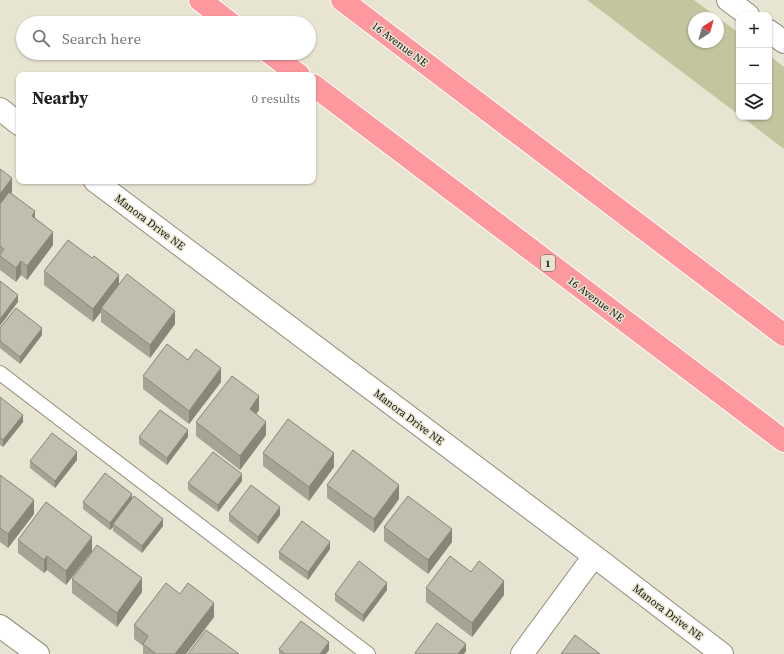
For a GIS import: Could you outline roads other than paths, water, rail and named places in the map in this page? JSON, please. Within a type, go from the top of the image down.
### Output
[{"type":"highway","points":[[200,0],[221,16]]},
{"type":"highway","name":"16 Avenue NE","points":[[342,0],[784,335]]},
{"type":"highway","points":[[279,60],[295,72]]},
{"type":"highway","name":"16 Avenue NE","points":[[316,88],[784,441]]},
{"type":"street","points":[[728,0],[744,12]]},
{"type":"street","points":[[772,33],[784,42]]},
{"type":"street","points":[[0,109],[16,122]]},
{"type":"street","name":"Manora Drive NE","points":[[99,184],[722,654]]},
{"type":"street","points":[[522,654],[594,556]]},
{"type":"street","points":[[0,626],[38,654]]},
{"type":"lane","points":[[0,374],[368,654]]}]
